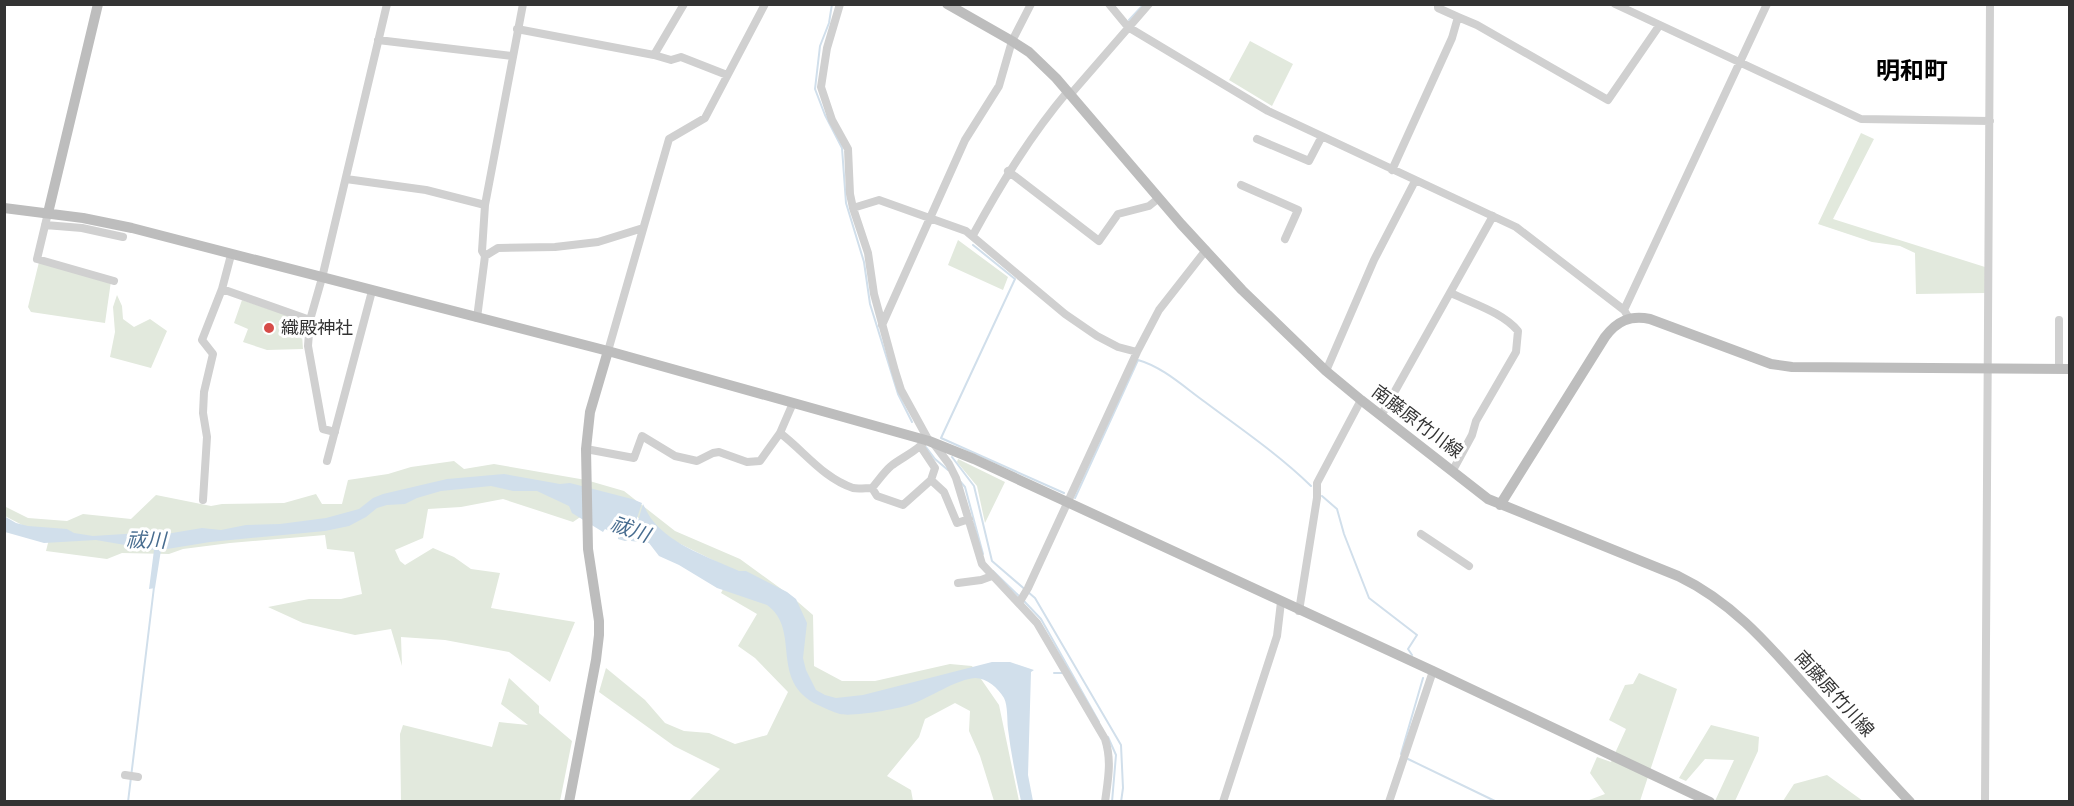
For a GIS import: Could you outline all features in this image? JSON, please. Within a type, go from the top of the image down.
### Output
[{"type":"street","points":[[98,4],[37,259],[114,281]]},
{"type":"street","points":[[334,432],[323,429],[308,346],[310,320],[387,4]]},
{"type":"street","points":[[477,318],[485,256],[482,251],[485,205],[523,4]]},
{"type":"street","points":[[654,55],[684,4]]},
{"type":"street","points":[[569,801],[599,635],[598,611],[589,567],[587,530],[586,449],[590,412],[669,139],[705,118],[765,4]]},
{"type":"street","points":[[840,4],[827,48],[821,87],[832,120],[848,149],[850,194],[853,208],[868,253],[874,294],[901,390],[927,443],[935,468],[931,480],[903,506],[877,496],[872,488]]},
{"type":"street","name":"南藤原竹川線","points":[[947,4],[1029,52],[1069,93],[1242,290],[1326,371],[1360,400],[1488,499],[1678,576],[1702,587],[1720,600],[1760,635],[1910,801]]},
{"type":"street","points":[[882,325],[965,140],[999,86],[1012,41],[1031,4]]},
{"type":"street","points":[[1109,4],[1128,27],[1268,111],[1321,138],[1493,216],[1525,234],[1627,314],[1650,319],[1782,366],[2064,369],[2059,320]]},
{"type":"street","points":[[973,235],[1008,171],[1047,116],[1149,4]]},
{"type":"street","points":[[1615,4],[1861,119],[1990,121]]},
{"type":"street","points":[[1500,505],[1605,337],[1627,314],[1767,4]]},
{"type":"street","points":[[1985,801],[1990,4]]},
{"type":"street","points":[[1435,6],[1487,30],[1608,100],[1659,26]]},
{"type":"street","points":[[1392,170],[1452,38],[1458,17]]},
{"type":"street","points":[[517,29],[671,60],[681,57],[727,75]]},
{"type":"street","points":[[378,40],[512,56]]},
{"type":"street","points":[[1257,139],[1308,161],[1321,138]]},
{"type":"street","points":[[1008,171],[1100,241],[1118,214],[1149,206],[1159,198]]},
{"type":"street","points":[[346,179],[426,190],[485,205]]},
{"type":"street","points":[[1326,371],[1374,260],[1415,181]]},
{"type":"street","points":[[1241,185],[1298,210],[1285,239]]},
{"type":"street","points":[[853,208],[879,200],[973,235],[1065,314],[1096,336],[1118,347],[1137,352]]},
{"type":"street","points":[[4,210],[48,213],[102,222],[608,351],[793,403],[974,459],[1710,801]]},
{"type":"street","points":[[1381,416],[1493,216]]},
{"type":"street","points":[[45,225],[82,228],[123,237]]},
{"type":"street","points":[[485,256],[498,248],[555,247],[598,242],[643,228]]},
{"type":"street","points":[[1020,601],[1159,310],[1206,250]]},
{"type":"street","points":[[203,500],[207,437],[203,413],[204,392],[213,354],[202,340],[222,289],[231,255]]},
{"type":"street","points":[[222,289],[310,320]]},
{"type":"street","points":[[327,461],[372,291]]},
{"type":"street","points":[[1450,293],[1495,314],[1512,324],[1518,331],[1516,352],[1476,421],[1472,435],[1453,471]]},
{"type":"street","points":[[1299,610],[1314,518],[1317,483],[1360,400]]},
{"type":"street","points":[[586,449],[634,458],[642,436],[675,456],[697,461],[719,452],[747,462],[760,461],[780,433],[793,403]]},
{"type":"street","points":[[780,433],[798,446],[814,464],[837,480],[854,488],[872,488]]},
{"type":"street","points":[[927,443],[951,467],[985,569],[1020,601],[1037,623],[1105,739],[1110,766],[1105,801]]},
{"type":"street","points":[[872,488],[888,468],[908,453],[927,443]]},
{"type":"street","points":[[931,480],[944,492],[957,523],[969,519]]},
{"type":"street","points":[[1420,534],[1469,566]]},
{"type":"street","points":[[958,583],[992,576]]},
{"type":"street","points":[[1223,801],[1277,636],[1281,602]]},
{"type":"street","points":[[1389,801],[1432,671]]},
{"type":"street","points":[[125,775],[138,777]]},
{"type":"shaded area","points":[[1250,41],[1293,64],[1272,106],[1229,80]]},
{"type":"shaded area","points":[[1861,133],[1874,139],[1833,219],[1985,267],[1986,293],[1916,294],[1915,253],[1900,246],[1872,242],[1818,224]]},
{"type":"shaded area","points":[[958,240],[1008,277],[1003,290],[948,265]]},
{"type":"shaded area","points":[[39,262],[111,281],[105,323],[31,312],[28,307]]},
{"type":"shaded area","points":[[117,295],[122,306],[123,319],[134,327],[150,319],[167,331],[151,368],[110,357],[115,332],[113,307]]},
{"type":"shaded area","points":[[242,300],[301,320],[303,349],[267,350],[243,342],[248,329],[234,323]]},
{"type":"shaded area","points":[[958,459],[1005,482],[985,523],[977,486],[957,462]]},
{"type":"shaded area","points":[[454,461],[464,469],[494,464],[586,480],[624,491],[675,531],[740,559],[813,615],[814,666],[842,681],[875,681],[950,664],[972,666],[999,705],[1019,801],[994,801],[980,756],[969,731],[970,711],[955,703],[925,719],[919,737],[887,776],[911,790],[913,801],[689,801],[720,769],[674,746],[599,692],[606,668],[645,700],[665,723],[684,731],[709,733],[735,744],[767,735],[788,692],[755,658],[738,646],[757,614],[721,593],[733,570],[646,527],[624,501],[604,501],[573,522],[503,499],[461,507],[428,509],[423,538],[395,550],[400,561],[405,565],[433,548],[454,557],[471,569],[500,573],[491,608],[575,622],[550,682],[509,652],[445,640],[401,637],[402,666],[391,629],[355,635],[303,623],[268,607],[309,599],[341,599],[362,594],[354,552],[327,549],[325,535],[230,543],[183,549],[169,554],[122,553],[107,559],[46,551],[51,531],[24,526],[5,516],[4,506],[28,518],[67,521],[83,514],[131,519],[156,495],[211,506],[284,503],[316,494],[322,504],[342,504],[348,480]]},
{"type":"shaded area","points":[[1639,673],[1677,689],[1640,801],[1584,802],[1605,794],[1590,773],[1597,757],[1611,762],[1626,729],[1609,720],[1625,685],[1633,684]]},
{"type":"shaded area","points":[[509,678],[539,706],[539,713],[572,741],[560,801],[401,801],[400,734],[403,725],[492,747],[499,722],[528,725],[501,704]]},
{"type":"shaded area","points":[[1711,725],[1759,737],[1758,751],[1735,801],[1715,801],[1734,760],[1705,759],[1686,781],[1679,778]]},
{"type":"shaded area","points":[[1827,775],[1863,801],[1783,801],[1794,784]]},
{"type":"water","name":"祓川","points":[[504,474],[560,484],[570,483],[642,503],[636,521],[638,521],[643,504],[661,530],[671,538],[705,556],[739,571],[746,571],[787,592],[796,599],[807,623],[803,658],[806,670],[816,690],[825,695],[836,698],[863,695],[992,662],[1010,662],[1034,670],[1031,672],[1028,775],[1033,801],[1021,801],[1008,729],[1007,709],[1004,698],[992,684],[979,678],[968,679],[912,704],[887,710],[846,715],[832,711],[803,695],[794,683],[789,669],[783,628],[777,615],[767,605],[717,588],[659,556],[649,543],[631,541],[636,524],[629,540],[618,539],[618,535],[605,529],[603,532],[572,513],[569,506],[537,491],[513,491],[491,486],[441,491],[405,504],[377,508],[349,526],[325,531],[210,542],[161,550],[155,588],[149,589],[154,550],[96,540],[44,543],[5,532],[4,516],[16,523],[28,526],[67,529],[74,533],[93,536],[140,533],[160,535],[202,528],[221,530],[246,525],[280,524],[326,518],[359,509],[373,498],[383,494],[447,479]]},
{"type":"waterway","points":[[832,4],[829,23],[820,46],[815,89],[842,148],[846,203],[864,262],[870,304],[898,394],[912,422]]},
{"type":"waterway","points":[[1129,20],[1144,4]]},
{"type":"waterway","points":[[973,245],[1015,279],[941,438],[1064,493]]},
{"type":"waterway","points":[[1075,498],[1138,360],[1156,367],[1173,378],[1272,452],[1311,486]]},
{"type":"waterway","points":[[926,447],[948,470]]},
{"type":"waterway","points":[[952,457],[974,486],[992,561],[1035,598],[1121,745],[1123,788],[1121,802]]},
{"type":"waterway","points":[[959,480],[965,487],[983,554]]},
{"type":"waterway","points":[[1322,496],[1337,509],[1344,534],[1369,598],[1417,635],[1408,649],[1412,655]]},
{"type":"waterway","points":[[993,571],[1019,596]]},
{"type":"waterway","points":[[128,802],[154,587]]},
{"type":"waterway","points":[[1023,600],[1041,619],[1099,722]]},
{"type":"waterway","points":[[1054,673],[1062,673]]},
{"type":"waterway","points":[[1401,754],[1423,678]]},
{"type":"waterway","points":[[1108,737],[1116,755],[1112,802]]},
{"type":"waterway","points":[[1408,759],[1497,802]]},
{"type":"place","name":"織殿神社","points":[[269,328]]},
{"type":"district","name":"明和町","points":[[1912,71]]}]
